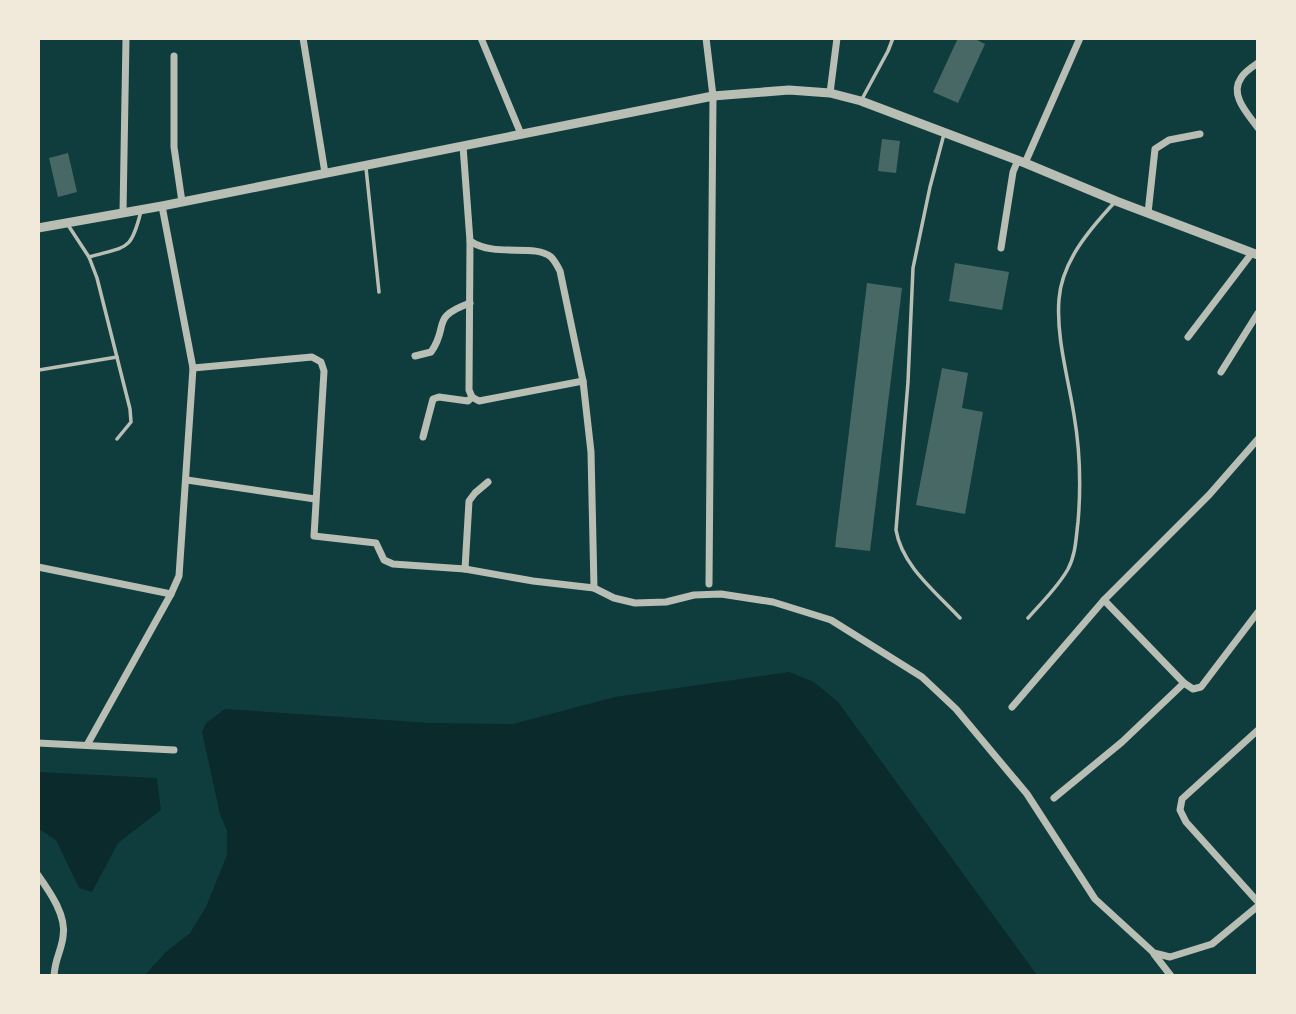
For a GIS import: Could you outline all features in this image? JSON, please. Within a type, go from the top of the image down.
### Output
[{"type":"street","points":[[123,213],[126,38]]},
{"type":"street","points":[[303,38],[325,173]]},
{"type":"street","points":[[481,38],[521,134]]},
{"type":"street","points":[[706,38],[713,96],[709,584]]},
{"type":"street","points":[[830,93],[837,38]]},
{"type":"street","points":[[1001,248],[1013,172],[1022,161],[1080,38]]},
{"type":"street","points":[[174,56],[174,147],[181,202]]},
{"type":"street","points":[[1258,63],[1241,78],[1236,89],[1241,104],[1258,128]]},
{"type":"street","points":[[38,228],[162,206],[713,96],[769,90],[830,93],[861,101],[1022,161],[1116,201],[1255,254],[1188,337]]},
{"type":"street","points":[[1148,213],[1155,149],[1169,140],[1200,134]]},
{"type":"street","points":[[463,146],[470,241],[469,390],[472,397],[479,401],[583,381]]},
{"type":"street","points":[[87,746],[179,576],[193,368],[162,206]]},
{"type":"street","points":[[470,241],[481,248],[537,251],[551,257],[560,271],[583,381],[591,452],[594,588]]},
{"type":"street","points":[[415,356],[432,352],[443,318],[452,309],[470,303]]},
{"type":"street","points":[[1221,372],[1258,313]]},
{"type":"street","points":[[193,368],[312,357],[321,362],[324,371],[314,536],[376,543],[386,563],[465,569],[594,588],[635,603],[666,602],[694,595],[721,594],[773,602],[831,620],[869,642],[922,677],[956,709],[1027,794],[1096,899],[1154,953],[1171,975]]},
{"type":"street","points":[[423,437],[433,399],[439,397],[468,401],[472,397]]},
{"type":"street","points":[[1012,708],[1104,600],[1209,495],[1258,439]]},
{"type":"street","points":[[187,480],[315,499]]},
{"type":"street","points":[[465,569],[469,501],[488,482]]},
{"type":"street","points":[[38,567],[171,594]]},
{"type":"street","points":[[1104,600],[1193,690],[1201,687],[1258,612]]},
{"type":"street","points":[[1054,798],[1122,742],[1184,683]]},
{"type":"street","points":[[1154,953],[1170,957],[1212,944],[1258,904],[1186,822],[1180,810],[1182,799],[1258,730]]},
{"type":"street","points":[[38,743],[174,750]]},
{"type":"street","points":[[38,875],[60,914],[64,936],[55,960],[54,975]]},
{"type":"lane","points":[[861,101],[893,38]]},
{"type":"lane","points":[[944,134],[913,268],[897,530],[905,557],[960,618]]},
{"type":"lane","points":[[366,166],[379,292]]},
{"type":"lane","points":[[1028,618],[1059,584],[1070,566],[1076,546],[1079,480],[1075,419],[1060,337],[1059,297],[1069,261],[1091,228],[1116,201]]},
{"type":"lane","points":[[89,257],[131,242],[141,210]]},
{"type":"lane","points":[[67,223],[89,257],[97,278],[130,409],[131,422],[117,439]]},
{"type":"lane","points":[[38,370],[117,357]]},
{"type":"water","points":[[789,672],[814,682],[838,702],[1037,975],[145,975],[167,951],[190,933],[206,907],[227,855],[227,831],[220,814],[202,732],[206,723],[225,709],[430,723],[513,724],[615,697]]},
{"type":"water","points":[[38,772],[157,778],[161,810],[118,843],[92,892],[79,888],[56,840],[39,829]]},
{"type":"building","points":[[958,38],[973,38],[985,44],[958,103],[933,92]]},
{"type":"building","points":[[882,139],[900,141],[896,173],[878,171]]},
{"type":"building","points":[[68,153],[77,192],[58,197],[49,158]]},
{"type":"building","points":[[955,263],[1009,272],[1002,310],[949,301]]},
{"type":"building","points":[[867,283],[902,288],[870,551],[835,547]]},
{"type":"building","points":[[942,368],[968,373],[962,408],[983,412],[965,514],[916,505]]}]
